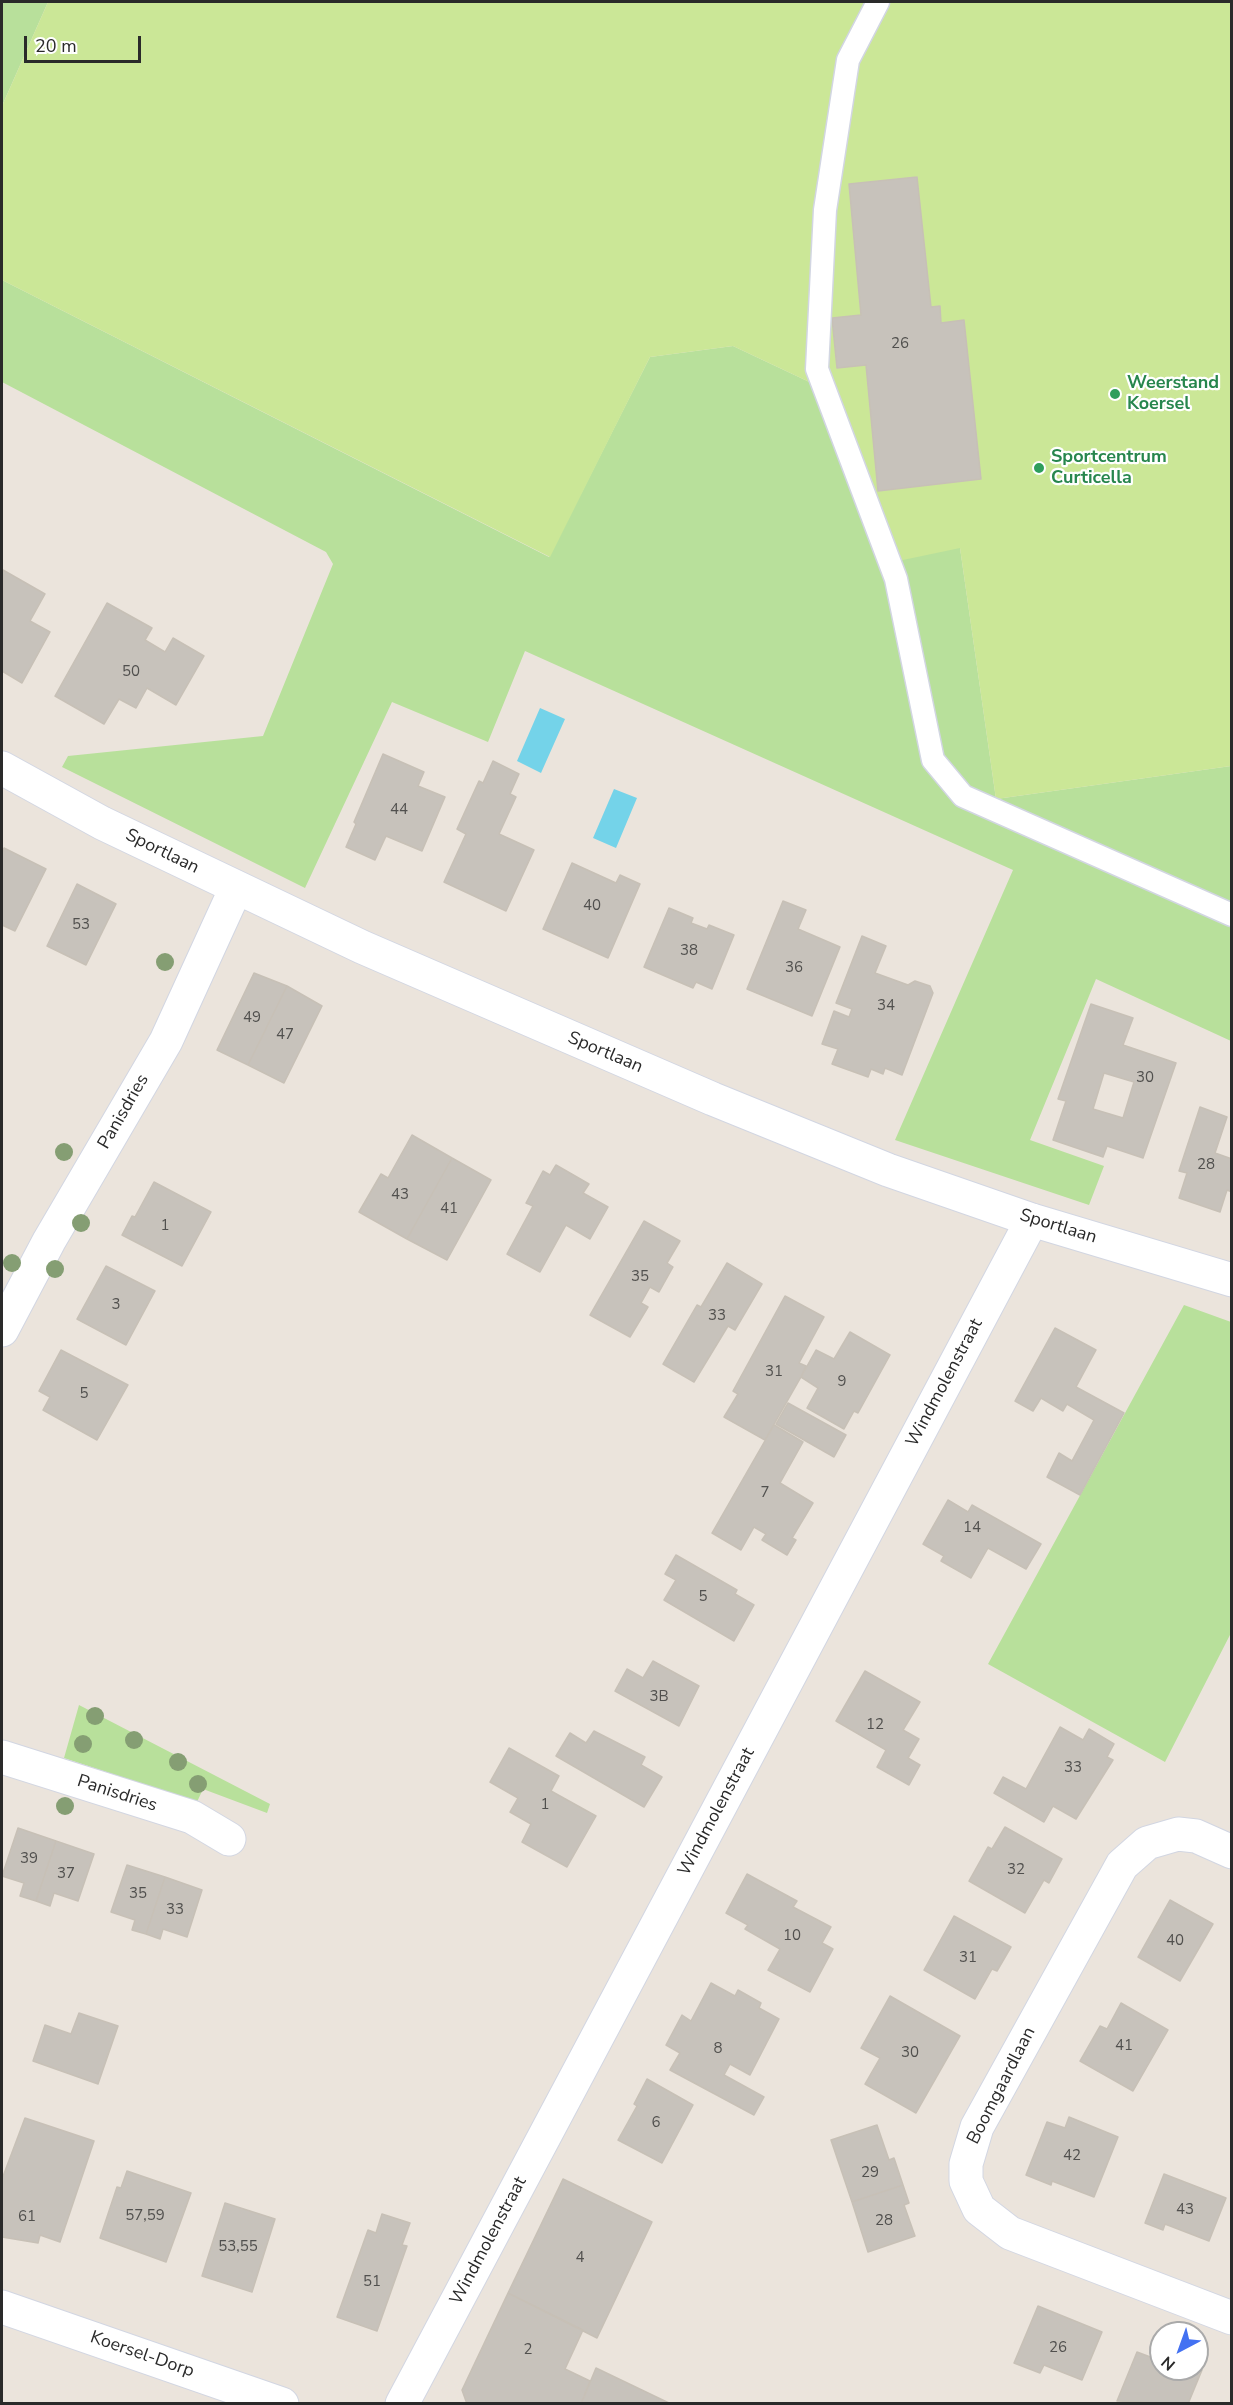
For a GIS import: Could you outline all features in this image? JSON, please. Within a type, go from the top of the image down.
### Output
[{"type":"street","name":"Sportlaan","points":[[2,768],[102,823],[236,888],[460,990],[713,1099],[888,1170],[1032,1220],[1232,1280]]},
{"type":"street","name":"Panisdries","points":[[2,1330],[49,1241],[166,1041],[236,888]]},
{"type":"street","name":"Windmolenstraat","points":[[402,2403],[1032,1220]]},
{"type":"street","name":"Panisdries","points":[[2,1757],[192,1817],[229,1839]]},
{"type":"street","name":"Boomgaardlaan","points":[[1232,1852],[1196,1836],[1178,1834],[1147,1843],[1122,1865],[977,2127],[966,2164],[966,2181],[979,2209],[1010,2233],[1232,2318]]},
{"type":"street","name":"Koersel-Dorp","points":[[2,2307],[282,2403]]},
{"type":"lane","points":[[878,2],[848,60],[825,210],[818,369],[896,579],[933,760],[963,796],[1232,915]]},
{"type":"green space","points":[[2,2],[48,2],[2,106]]},
{"type":"green space","name":"Sportcentrum Curticella","points":[[48,2],[1231,2],[1231,766],[996,799],[960,548],[879,565],[820,387],[733,346],[650,357],[550,557],[2,280],[2,106]]},
{"type":"green space","points":[[2,280],[549,557],[650,357],[733,346],[820,387],[960,548],[996,799],[1231,766],[1231,1041],[1096,979],[1030,1140],[1104,1166],[1089,1205],[895,1140],[1013,870],[525,651],[488,742],[392,702],[305,888],[62,767],[68,756],[263,736],[333,564],[326,552],[2,382]]},
{"type":"green space","points":[[1184,1305],[1231,1322],[1232,1631],[1165,1762],[988,1664]]},
{"type":"green space","points":[[79,1705],[270,1804],[267,1813],[203,1789],[197,1802],[64,1758]]},
{"type":"water","points":[[540,708],[565,719],[541,773],[517,761]]},
{"type":"water","points":[[614,789],[637,798],[616,848],[593,838]]},
{"type":"building","points":[[917,177],[931,307],[940,306],[941,323],[964,320],[981,479],[878,491],[866,365],[837,368],[832,318],[861,315],[849,184]]},
{"type":"building","points":[[3,570],[45,594],[30,621],[50,632],[22,683],[2,671]]},
{"type":"building","points":[[107,603],[152,628],[145,640],[165,652],[173,638],[204,656],[176,705],[147,688],[136,708],[119,699],[104,724],[55,696]]},
{"type":"building","points":[[383,754],[424,772],[418,786],[445,797],[422,851],[386,836],[375,860],[346,847],[356,824],[354,822]]},
{"type":"building","points":[[493,761],[519,774],[510,794],[516,797],[499,834],[534,850],[506,911],[444,882],[466,834],[457,829],[479,781],[483,783]]},
{"type":"building","points":[[4,848],[46,869],[15,931],[2,925],[2,853]]},
{"type":"building","points":[[572,863],[616,883],[620,875],[640,884],[608,958],[543,929]]},
{"type":"building","points":[[77,884],[116,904],[86,965],[47,946]]},
{"type":"building","points":[[783,901],[806,910],[798,929],[840,947],[812,1016],[747,989]]},
{"type":"building","points":[[669,908],[693,918],[691,923],[707,929],[709,925],[734,935],[712,989],[696,982],[693,988],[644,967]]},
{"type":"building","points":[[862,936],[886,946],[875,973],[908,985],[915,981],[930,986],[933,993],[902,1075],[885,1068],[883,1074],[871,1069],[868,1077],[832,1064],[838,1049],[822,1044],[834,1011],[849,1017],[852,1009],[836,1003]]},
{"type":"building","points":[[254,973],[287,986],[248,1065],[217,1050]]},
{"type":"building","points":[[287,986],[322,1006],[284,1083],[248,1065]]},
{"type":"building","points":[[1091,1004],[1133,1018],[1123,1045],[1176,1063],[1143,1158],[1107,1146],[1103,1157],[1053,1140],[1066,1101],[1058,1099]],"holes":[[[1104,1073],[1134,1082],[1123,1118],[1093,1109]]]},
{"type":"building","points":[[1200,1107],[1227,1117],[1215,1153],[1232,1159],[1232,1192],[1227,1190],[1220,1212],[1179,1198],[1187,1173],[1179,1171]]},
{"type":"building","points":[[412,1135],[452,1158],[407,1239],[359,1212],[381,1174],[388,1178]]},
{"type":"building","points":[[452,1158],[491,1180],[447,1260],[407,1239]]},
{"type":"building","points":[[556,1165],[589,1184],[583,1193],[608,1207],[590,1239],[566,1225],[540,1272],[507,1254],[533,1206],[526,1203],[543,1171],[550,1175]]},
{"type":"building","points":[[154,1182],[211,1212],[182,1266],[122,1235],[132,1216],[135,1217]]},
{"type":"building","points":[[644,1221],[680,1241],[667,1263],[673,1267],[659,1292],[650,1287],[641,1303],[648,1307],[630,1337],[590,1315]]},
{"type":"building","points":[[727,1263],[762,1284],[735,1330],[728,1326],[694,1382],[663,1364],[697,1305],[701,1307]]},
{"type":"building","points":[[106,1266],[155,1291],[126,1345],[77,1319]]},
{"type":"building","points":[[785,1296],[824,1317],[799,1363],[806,1366],[801,1377],[765,1440],[724,1417],[738,1394],[733,1391]]},
{"type":"building","points":[[1055,1328],[1096,1350],[1076,1387],[1124,1413],[1080,1495],[1047,1477],[1059,1453],[1072,1461],[1094,1420],[1067,1404],[1063,1411],[1041,1398],[1033,1411],[1015,1401]]},
{"type":"building","points":[[850,1332],[890,1355],[858,1413],[854,1411],[844,1429],[807,1408],[818,1388],[801,1377],[816,1350],[834,1359]]},
{"type":"building","points":[[61,1350],[128,1385],[97,1440],[43,1410],[50,1397],[39,1391]]},
{"type":"building","points":[[788,1403],[846,1435],[834,1457],[776,1424]]},
{"type":"building","points":[[774,1425],[803,1442],[780,1483],[813,1503],[792,1538],[796,1540],[787,1555],[762,1540],[766,1534],[754,1527],[741,1550],[712,1533]]},
{"type":"building","points":[[948,1500],[968,1512],[972,1505],[1041,1544],[1026,1569],[988,1548],[971,1578],[941,1561],[944,1556],[923,1544]]},
{"type":"building","points":[[676,1555],[737,1590],[735,1594],[754,1605],[734,1641],[664,1600],[676,1580],[665,1574]]},
{"type":"building","points":[[653,1661],[699,1686],[679,1726],[615,1691],[627,1669],[643,1678]]},
{"type":"building","points":[[865,1671],[920,1702],[903,1730],[919,1739],[908,1758],[920,1765],[909,1785],[877,1767],[886,1750],[836,1721]]},
{"type":"building","points":[[1060,1727],[1083,1740],[1089,1729],[1114,1744],[1107,1757],[1113,1760],[1076,1819],[1053,1806],[1044,1822],[994,1793],[1003,1777],[1026,1789]]},
{"type":"building","points":[[594,1731],[645,1757],[641,1765],[662,1777],[644,1807],[556,1756],[570,1733],[586,1743]]},
{"type":"building","points":[[509,1748],[559,1776],[551,1791],[596,1816],[567,1867],[522,1842],[531,1824],[510,1812],[518,1798],[490,1782]]},
{"type":"building","points":[[1005,1827],[1062,1859],[1049,1883],[1044,1880],[1025,1913],[969,1881],[988,1847],[992,1849]]},
{"type":"building","points":[[18,1828],[56,1841],[36,1901],[20,1896],[24,1883],[2,1876]]},
{"type":"building","points":[[56,1841],[94,1854],[78,1901],[54,1893],[50,1906],[36,1901]]},
{"type":"building","points":[[127,1865],[165,1877],[146,1934],[132,1930],[135,1920],[111,1912]]},
{"type":"building","points":[[747,1874],[797,1901],[793,1907],[831,1927],[822,1943],[833,1949],[810,1992],[768,1970],[780,1949],[745,1929],[748,1925],[726,1913]]},
{"type":"building","points":[[165,1877],[202,1890],[187,1937],[163,1929],[160,1939],[146,1934]]},
{"type":"building","points":[[1170,1900],[1213,1924],[1180,1981],[1138,1957]]},
{"type":"building","points":[[954,1916],[1011,1947],[997,1971],[992,1969],[975,1999],[924,1970]]},
{"type":"building","points":[[711,1983],[735,1996],[738,1990],[761,2003],[759,2008],[779,2019],[750,2075],[730,2064],[724,2075],[764,2097],[754,2115],[670,2070],[680,2053],[666,2045],[682,2015],[691,2021]]},
{"type":"building","points":[[890,1996],[960,2036],[916,2113],[865,2084],[880,2058],[861,2048]]},
{"type":"building","points":[[1121,2003],[1168,2030],[1133,2091],[1080,2061],[1100,2026],[1107,2029]]},
{"type":"building","points":[[79,2013],[118,2026],[98,2084],[33,2061],[45,2025],[71,2034]]},
{"type":"building","points":[[647,2079],[693,2105],[662,2163],[618,2140],[637,2106],[634,2104]]},
{"type":"building","points":[[1069,2117],[1118,2137],[1094,2197],[1052,2181],[1051,2185],[1026,2175],[1047,2122],[1065,2128]]},
{"type":"building","points":[[25,2118],[94,2141],[60,2242],[40,2235],[38,2243],[2,2237],[2,2179]]},
{"type":"building","points":[[877,2125],[889,2160],[894,2158],[903,2185],[852,2202],[831,2140]]},
{"type":"building","points":[[127,2171],[191,2193],[166,2262],[100,2238],[117,2187],[121,2188]]},
{"type":"building","points":[[1164,2174],[1226,2198],[1209,2241],[1165,2224],[1163,2230],[1145,2223]]},
{"type":"building","points":[[563,2179],[652,2222],[597,2338],[508,2293]]},
{"type":"building","points":[[903,2185],[909,2203],[904,2205],[915,2236],[868,2252],[852,2202]]},
{"type":"building","points":[[225,2203],[275,2219],[252,2292],[202,2276]]},
{"type":"building","points":[[382,2214],[410,2223],[402,2245],[407,2246],[377,2331],[337,2317],[368,2230],[376,2233]]},
{"type":"building","points":[[508,2293],[583,2330],[565,2369],[590,2381],[581,2404],[467,2404],[462,2390]]},
{"type":"building","points":[[1038,2306],[1102,2332],[1082,2380],[1044,2365],[1040,2373],[1014,2363]]},
{"type":"building","points":[[1137,2352],[1149,2356],[1149,2381],[1197,2381],[1188,2404],[1117,2401]]},
{"type":"building","points":[[596,2368],[671,2404],[581,2404]]},
{"type":"place","name":"Weerstand Koersel","points":[[1115,394]]},
{"type":"place","name":"Sportcentrum Curticella","points":[[1039,468]]}]
